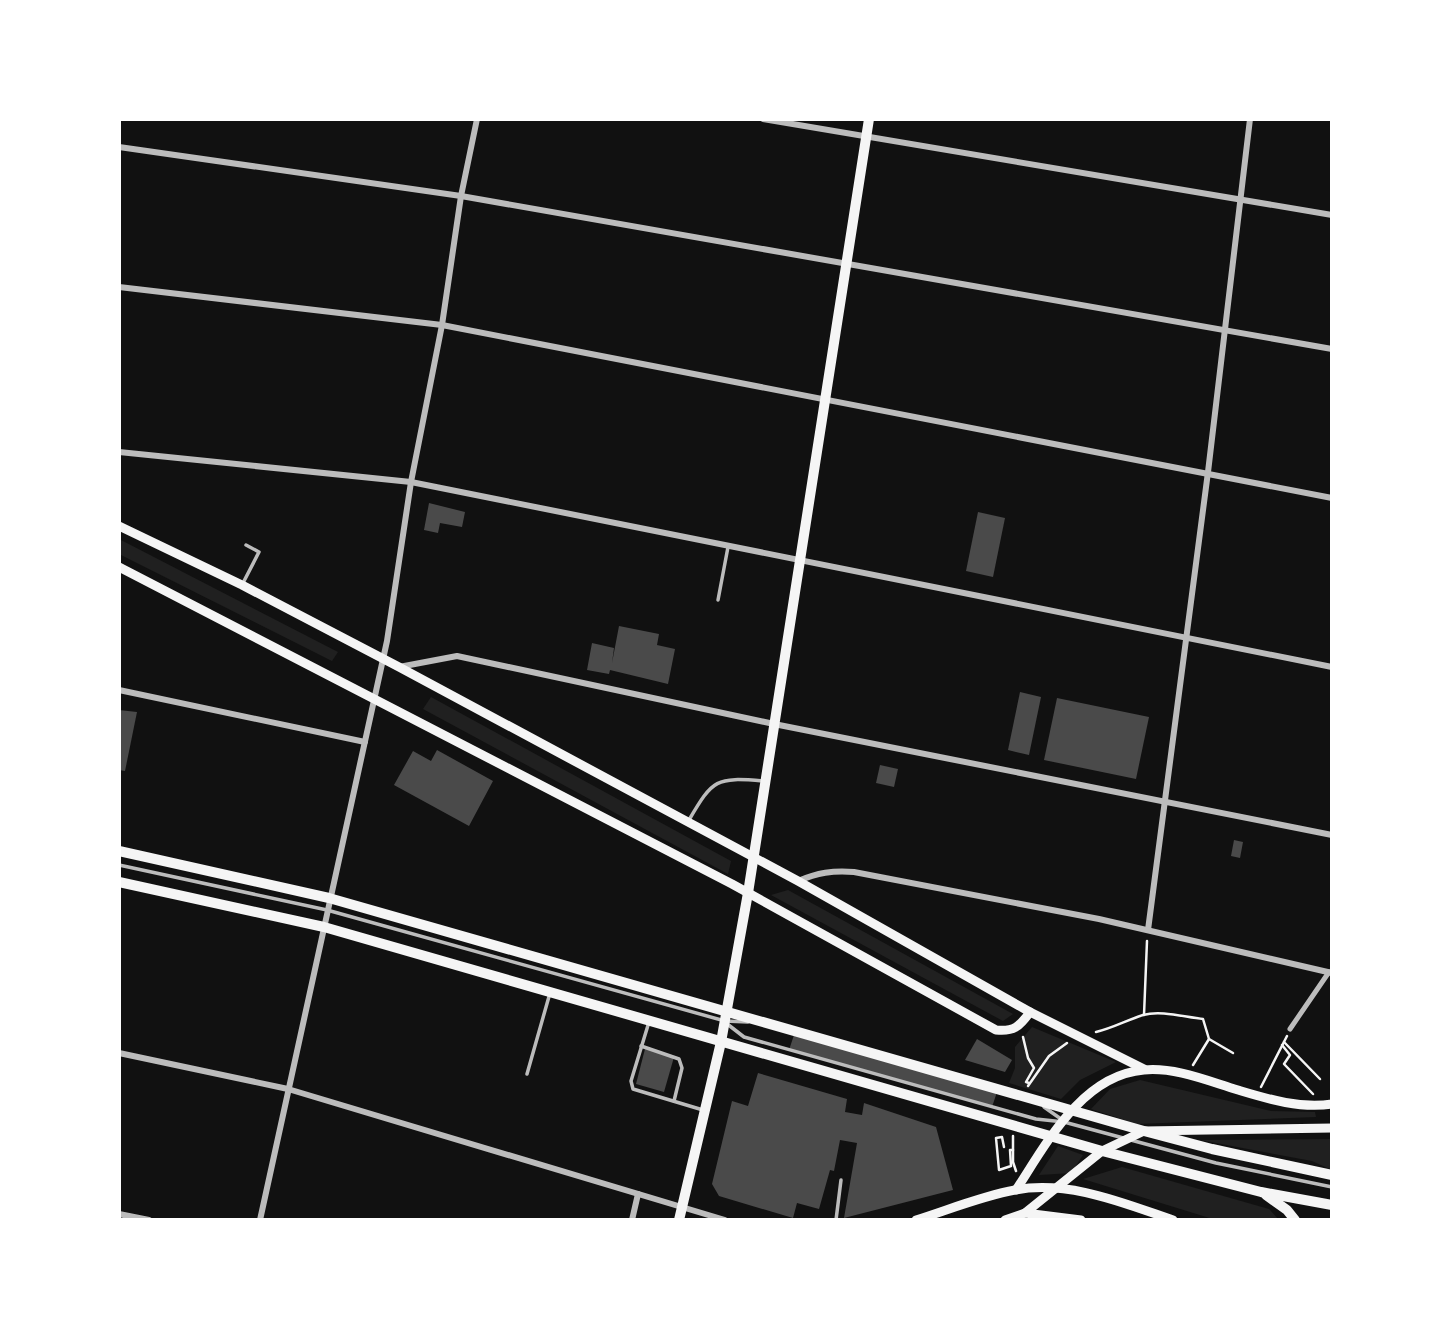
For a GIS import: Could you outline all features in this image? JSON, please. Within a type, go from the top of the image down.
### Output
[{"type":"main road","points":[[679,1220],[721,1042],[754,858],[869,119]]},
{"type":"main road","points":[[119,526],[242,585],[400,667],[798,881],[1030,1012],[1144,1069],[1186,1075],[1275,1101],[1332,1104]]},
{"type":"main road","points":[[119,566],[748,892],[996,1030],[1007,1031],[1019,1027],[1030,1012]]},
{"type":"main road","points":[[119,851],[328,904],[726,1017],[1144,1131],[1332,1175]]},
{"type":"main road","points":[[119,882],[324,927],[1102,1151],[1261,1192],[1332,1205]]},
{"type":"main road","points":[[1016,1190],[1051,1136],[1095,1089],[1115,1076],[1144,1069]]},
{"type":"main road","points":[[1005,1220],[1025,1213],[1102,1151],[1144,1131],[1332,1128]]},
{"type":"main road","points":[[916,1220],[1016,1190],[1057,1188],[1099,1195],[1173,1220]]},
{"type":"main road","points":[[1261,1192],[1287,1210],[1295,1220]]},
{"type":"main road","points":[[1025,1213],[1081,1220]]},
{"type":"street","points":[[260,1220],[383,660],[411,482],[442,326],[461,196],[477,119]]},
{"type":"street","points":[[763,119],[790,121],[866,137],[1332,215]]},
{"type":"street","points":[[1148,930],[1208,472],[1250,119]]},
{"type":"street","points":[[119,147],[461,196],[1332,349]]},
{"type":"street","points":[[119,287],[442,326],[1332,498]]},
{"type":"street","points":[[119,452],[411,482],[1332,667]]},
{"type":"street","points":[[400,667],[457,656],[774,724],[1332,835]]},
{"type":"street","points":[[119,690],[365,743]]},
{"type":"street","points":[[798,881],[817,873],[837,870],[854,872],[1148,930],[1331,971],[1290,1029]]},
{"type":"street","points":[[119,1054],[288,1089],[725,1220]]},
{"type":"street","points":[[632,1220],[638,1194]]},
{"type":"street","points":[[119,1214],[149,1220]]},
{"type":"lane","points":[[242,585],[259,552],[246,545]]},
{"type":"lane","points":[[718,600],[728,547]]},
{"type":"lane","points":[[688,822],[706,791],[730,778],[766,782]]},
{"type":"lane","points":[[119,865],[328,904]]},
{"type":"lane","points":[[527,1074],[551,991]]},
{"type":"lane","points":[[726,1017],[744,1037],[1036,1119],[1064,1122],[1216,1163],[1332,1187]]},
{"type":"lane","points":[[726,1017],[1046,1108],[1064,1122]]},
{"type":"lane","points":[[649,1021],[631,1081],[634,1089],[705,1111]]},
{"type":"lane","points":[[641,1046],[680,1059],[682,1068],[674,1101]]},
{"type":"lane","points":[[836,1220],[841,1180]]},
{"type":"path","points":[[1144,1015],[1148,930]]},
{"type":"path","points":[[1114,1028],[1144,1015],[1158,1013],[1203,1019],[1209,1039],[1233,1053]]},
{"type":"path","points":[[1257,1096],[1290,1029]]},
{"type":"path","points":[[1023,1039],[1034,1068],[1026,1082],[1029,1083]]},
{"type":"path","points":[[1186,1075],[1209,1039]]},
{"type":"path","points":[[1283,1044],[1290,1055],[1284,1064],[1319,1100]]},
{"type":"path","points":[[1283,1044],[1320,1079]]},
{"type":"path","points":[[1003,1147],[1002,1137],[996,1138],[999,1170],[1011,1166],[1010,1150],[1013,1150]]},
{"type":"shaded area","points":[[119,539],[338,652],[332,661],[119,554]]},
{"type":"shaded area","points":[[431,697],[731,861],[728,874],[423,709]]},
{"type":"shaded area","points":[[788,890],[1013,1014],[1003,1021],[771,895]]},
{"type":"shaded area","points":[[1032,1027],[1116,1062],[1080,1080],[1061,1099],[1009,1083],[1015,1068],[1015,1047]]},
{"type":"shaded area","points":[[1140,1080],[1271,1111],[1315,1112],[1316,1117],[1137,1124],[1091,1109],[1110,1089]]},
{"type":"shaded area","points":[[1332,1139],[1332,1170],[1312,1161],[1200,1140]]},
{"type":"shaded area","points":[[1058,1146],[1083,1155],[1071,1173],[1039,1175]]},
{"type":"shaded area","points":[[1122,1167],[1269,1209],[1279,1220],[1216,1220],[1083,1179]]},
{"type":"building","points":[[429,503],[465,512],[462,527],[440,523],[438,533],[424,530]]},
{"type":"building","points":[[978,512],[1005,518],[993,577],[966,571]]},
{"type":"building","points":[[619,626],[659,634],[657,645],[675,649],[668,684],[610,670],[609,674],[587,670],[592,643],[614,648],[612,663]]},
{"type":"building","points":[[1020,692],[1041,697],[1029,755],[1008,750]]},
{"type":"building","points":[[1057,698],[1149,717],[1136,779],[1044,760]]},
{"type":"building","points":[[119,710],[137,712],[125,771],[119,770]]},
{"type":"building","points":[[437,750],[493,781],[469,826],[394,785],[413,751],[431,761]]},
{"type":"building","points":[[880,765],[898,769],[894,787],[876,783]]},
{"type":"building","points":[[1234,840],[1243,842],[1240,858],[1231,856]]},
{"type":"building","points":[[794,1035],[997,1092],[992,1107],[789,1050]]},
{"type":"building","points":[[977,1039],[1012,1060],[1005,1072],[965,1060]]},
{"type":"building","points":[[645,1049],[674,1057],[664,1092],[636,1084]]},
{"type":"building","points":[[758,1073],[847,1099],[845,1112],[862,1115],[864,1103],[936,1127],[953,1190],[844,1218],[857,1143],[840,1140],[834,1171],[830,1170],[819,1209],[797,1203],[793,1218],[719,1196],[712,1184],[732,1101],[748,1106]]}]
